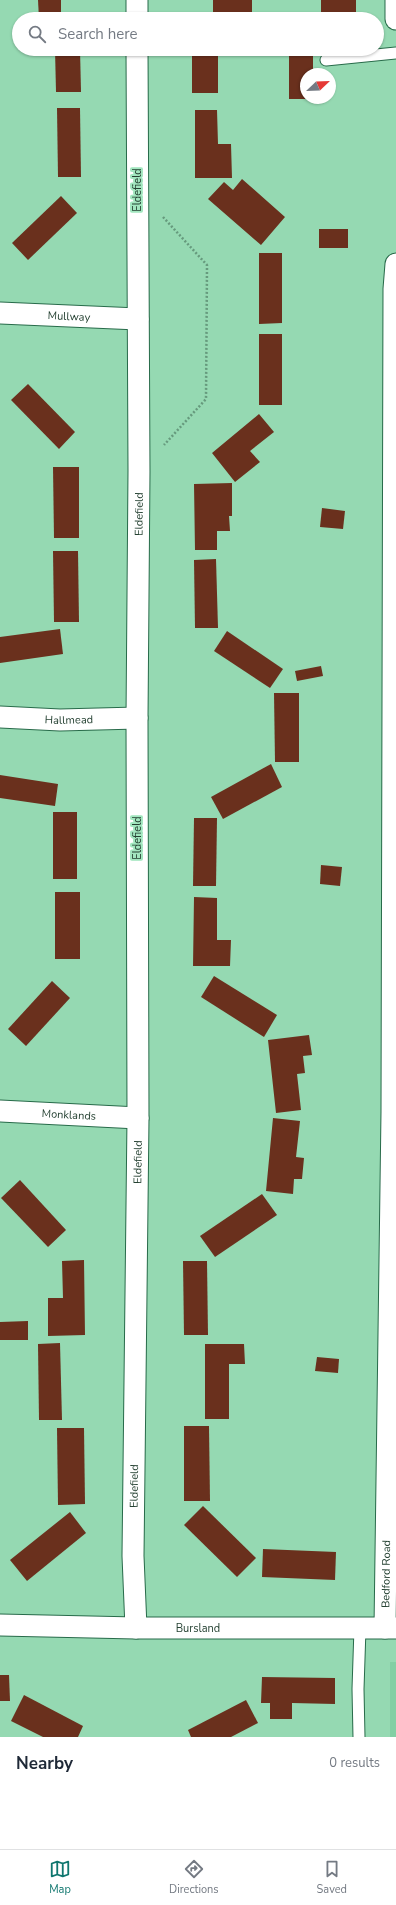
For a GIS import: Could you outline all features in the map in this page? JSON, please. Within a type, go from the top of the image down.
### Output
[{"type":"street","points":[[137,0],[137,12]]},
{"type":"street","points":[[396,0],[396,19]]},
{"type":"street","name":"Eldefield","points":[[136,1628],[134,1556],[138,1118],[137,718],[139,472],[137,56]]},
{"type":"street","name":"Bedford Road","points":[[390,1628],[394,1112],[394,289],[396,264]]},
{"type":"street","name":"Mullway","points":[[0,313],[138,319]]},
{"type":"street","name":"Hallmead","points":[[0,717],[60,720],[137,718]]},
{"type":"street","name":"Monklands","points":[[0,1111],[138,1118]]},
{"type":"street","name":"Bursland","points":[[0,1625],[136,1628],[390,1628]]},
{"type":"lane","points":[[384,54],[396,53]]},
{"type":"lane","points":[[326,60],[366,56]]},
{"type":"lane","points":[[360,1628],[358,1688],[360,1737]]},
{"type":"path","points":[[137,188],[207,266],[206,400],[139,472]]},
{"type":"shaded area","points":[[390,1662],[396,1662],[396,1737],[390,1737]]},
{"type":"building","points":[[38,0],[61,0],[61,12],[39,12]]},
{"type":"building","points":[[213,0],[252,0],[252,12],[213,12]]},
{"type":"building","points":[[321,0],[356,0],[356,12],[321,12]]},
{"type":"building","points":[[55,56],[80,56],[81,92],[56,92]]},
{"type":"building","points":[[192,56],[218,56],[218,93],[192,93]]},
{"type":"building","points":[[289,56],[313,56],[313,68],[300,68],[300,99],[289,99]]},
{"type":"building","points":[[57,108],[80,108],[81,177],[58,177]]},
{"type":"building","points":[[195,110],[217,110],[218,144],[231,144],[232,178],[195,178]]},
{"type":"building","points":[[242,179],[285,217],[261,245],[208,199],[224,182],[233,190]]},
{"type":"building","points":[[61,196],[77,213],[28,260],[12,243]]},
{"type":"building","points":[[319,229],[348,229],[348,248],[319,248]]},
{"type":"building","points":[[259,253],[282,253],[282,323],[259,324]]},
{"type":"building","points":[[259,334],[282,334],[282,405],[259,405]]},
{"type":"building","points":[[28,384],[75,432],[59,449],[11,400]]},
{"type":"building","points":[[259,414],[274,432],[250,451],[260,462],[235,482],[212,453]]},
{"type":"building","points":[[53,467],[79,467],[79,538],[54,538]]},
{"type":"building","points":[[232,483],[232,516],[229,516],[230,531],[217,531],[217,550],[195,550],[194,484]]},
{"type":"building","points":[[322,508],[345,511],[343,529],[320,527]]},
{"type":"building","points":[[53,551],[78,551],[79,622],[54,622]]},
{"type":"building","points":[[216,559],[218,628],[195,628],[194,560]]},
{"type":"building","points":[[60,629],[63,654],[0,663],[0,637]]},
{"type":"building","points":[[227,631],[283,669],[270,688],[214,651]]},
{"type":"building","points":[[321,666],[323,676],[297,681],[295,671]]},
{"type":"building","points":[[274,693],[299,693],[299,762],[275,762]]},
{"type":"building","points":[[271,764],[282,787],[223,819],[211,797]]},
{"type":"building","points":[[0,775],[58,784],[55,806],[0,798]]},
{"type":"building","points":[[53,812],[77,812],[77,879],[53,879]]},
{"type":"building","points":[[194,818],[217,818],[216,886],[193,886]]},
{"type":"building","points":[[321,865],[342,867],[340,886],[320,884]]},
{"type":"building","points":[[55,892],[80,892],[80,959],[55,959]]},
{"type":"building","points":[[194,897],[217,898],[217,940],[231,940],[230,966],[193,966]]},
{"type":"building","points":[[214,976],[277,1015],[264,1037],[201,997]]},
{"type":"building","points":[[52,981],[70,998],[26,1046],[8,1029]]},
{"type":"building","points":[[309,1035],[312,1055],[303,1056],[305,1073],[297,1074],[301,1110],[276,1113],[268,1040]]},
{"type":"building","points":[[273,1118],[300,1121],[296,1157],[304,1158],[302,1179],[294,1179],[293,1194],[266,1191]]},
{"type":"building","points":[[20,1180],[66,1230],[48,1247],[1,1198]]},
{"type":"building","points":[[262,1194],[277,1215],[215,1257],[200,1236]]},
{"type":"building","points":[[84,1260],[85,1335],[48,1336],[48,1298],[63,1298],[62,1261]]},
{"type":"building","points":[[183,1261],[207,1261],[208,1335],[184,1335]]},
{"type":"building","points":[[28,1321],[28,1340],[0,1340],[0,1322]]},
{"type":"building","points":[[60,1343],[62,1420],[39,1420],[38,1344]]},
{"type":"building","points":[[205,1344],[244,1344],[245,1364],[229,1364],[229,1419],[205,1419]]},
{"type":"building","points":[[317,1357],[339,1359],[338,1373],[315,1371]]},
{"type":"building","points":[[184,1426],[209,1426],[210,1501],[184,1501]]},
{"type":"building","points":[[57,1428],[84,1428],[85,1504],[58,1505]]},
{"type":"building","points":[[203,1506],[256,1558],[237,1577],[184,1525]]},
{"type":"building","points":[[70,1512],[86,1533],[27,1581],[10,1560]]},
{"type":"building","points":[[263,1549],[336,1552],[335,1580],[262,1577]]},
{"type":"building","points":[[0,1675],[9,1675],[10,1701],[0,1701]]},
{"type":"building","points":[[262,1677],[335,1678],[335,1704],[292,1703],[292,1719],[270,1719],[270,1703],[261,1703]]},
{"type":"building","points":[[24,1695],[83,1726],[78,1737],[43,1737],[11,1721]]},
{"type":"building","points":[[246,1700],[258,1723],[231,1737],[191,1737],[188,1730]]}]
